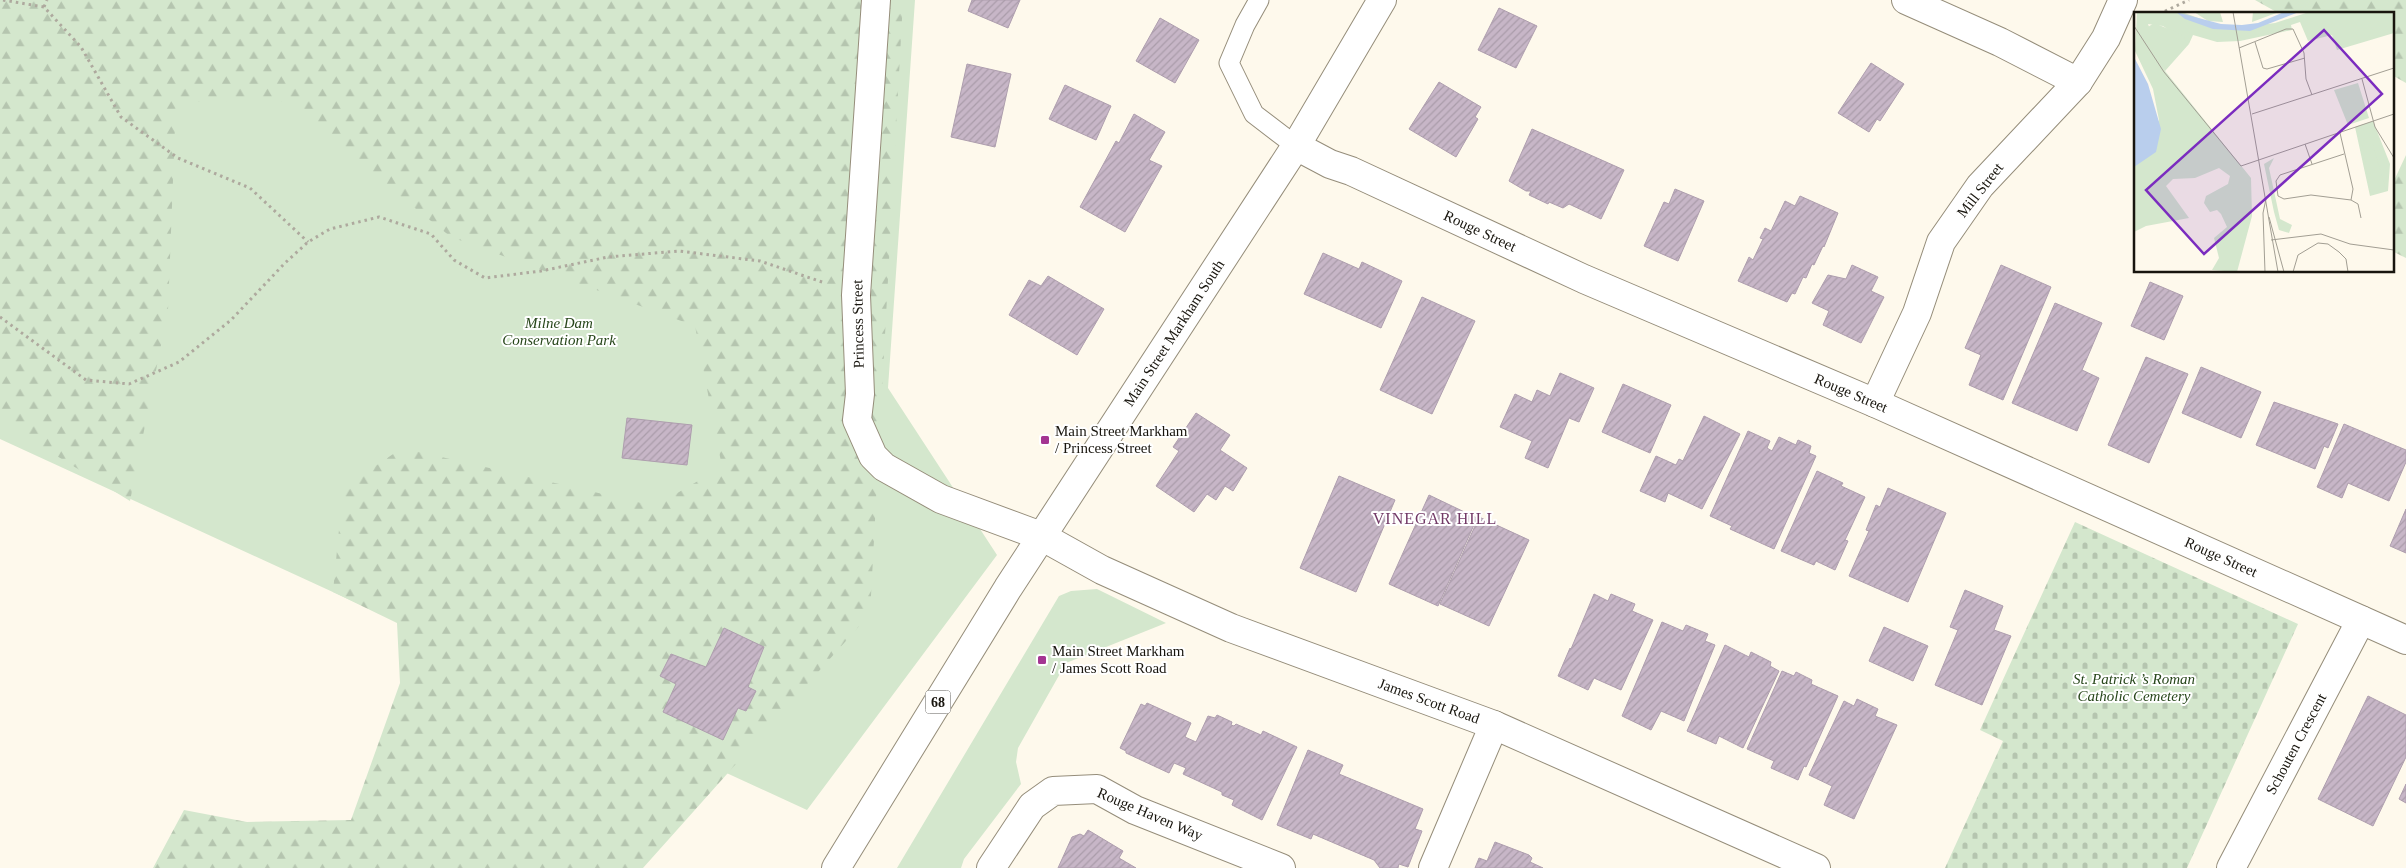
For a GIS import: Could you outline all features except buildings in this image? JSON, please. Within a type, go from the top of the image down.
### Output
[{"type":"street","name":"Princess Street","points":[[876,0],[856,295],[860,394],[857,420],[873,456],[884,467],[941,499],[1041,536]]},
{"type":"street","name":"Main Street Markham South","points":[[836,868],[1041,536],[1296,146],[1382,0]]},
{"type":"street","points":[[1906,0],[2000,42],[2078,82]]},
{"type":"street","name":"Mill Street","points":[[1876,403],[1917,313],[1941,242],[1980,186],[2078,82],[2106,38],[2123,0]]},
{"type":"street","name":"Rouge Street","points":[[1296,146],[1330,164],[1350,171],[1584,279],[1876,403],[2406,640]]},
{"type":"street","name":"James Scott Road","points":[[1041,536],[1102,570],[1231,628],[1494,725],[1816,868]]},
{"type":"street","name":"Schouten Crescent","points":[[2231,868],[2361,620]]},
{"type":"street","points":[[1433,868],[1494,725]]},
{"type":"street","name":"Rouge Haven Way","points":[[992,868],[1032,806],[1053,791],[1097,790],[1135,810],[1281,868]]},
{"type":"lane","points":[[1259,0],[1245,25],[1230,62],[1254,114],[1296,146]]},
{"type":"path","points":[[3,0],[44,7],[81,47],[121,117],[178,158],[250,188],[308,242]]},
{"type":"path","points":[[44,7],[47,0]]},
{"type":"path","points":[[2163,12],[2189,0]]},
{"type":"path","points":[[0,317],[86,380],[129,384],[179,362],[231,320],[285,263],[308,242],[330,228],[379,217],[430,234],[454,260],[485,278],[541,271],[608,257],[679,250],[760,261],[856,295]]},
{"type":"green space","name":"Milne Dam Conservation Park","points":[[0,0],[915,0],[888,388],[997,555],[807,810],[0,439]]},
{"type":"green space","name":"Milne Dam Conservation Park","points":[[0,0],[903,0],[870,614],[643,868],[153,868],[184,810],[247,822],[351,820],[400,683],[397,623],[333,592],[343,488],[402,448],[655,506],[722,467],[695,326],[451,237],[280,100],[176,102],[168,310],[130,501],[0,421]]},
{"type":"green space","points":[[2255,0],[2406,0],[2406,83],[2394,76],[2394,12],[2276,12]]},
{"type":"green space","points":[[2406,155],[2406,258],[2394,252],[2394,181]]},
{"type":"green space","name":"St. Patrick ’s Roman Catholic Cemetery","points":[[2075,522],[2298,624],[2187,868],[1945,868],[2003,741],[1980,730]]},
{"type":"green space","points":[[1097,589],[1166,623],[1066,663],[1018,748],[1016,762],[1021,784],[964,859],[961,868],[897,868],[1059,596],[1071,591]]},
{"type":"place","name":"Main Street Markham / Princess Street","points":[[1045,440]]},
{"type":"place","name":"Main Street Markham / James Scott Road","points":[[1042,660]]},
{"type":"district","name":"VINEGAR HILL","points":[[1435,518]]}]
